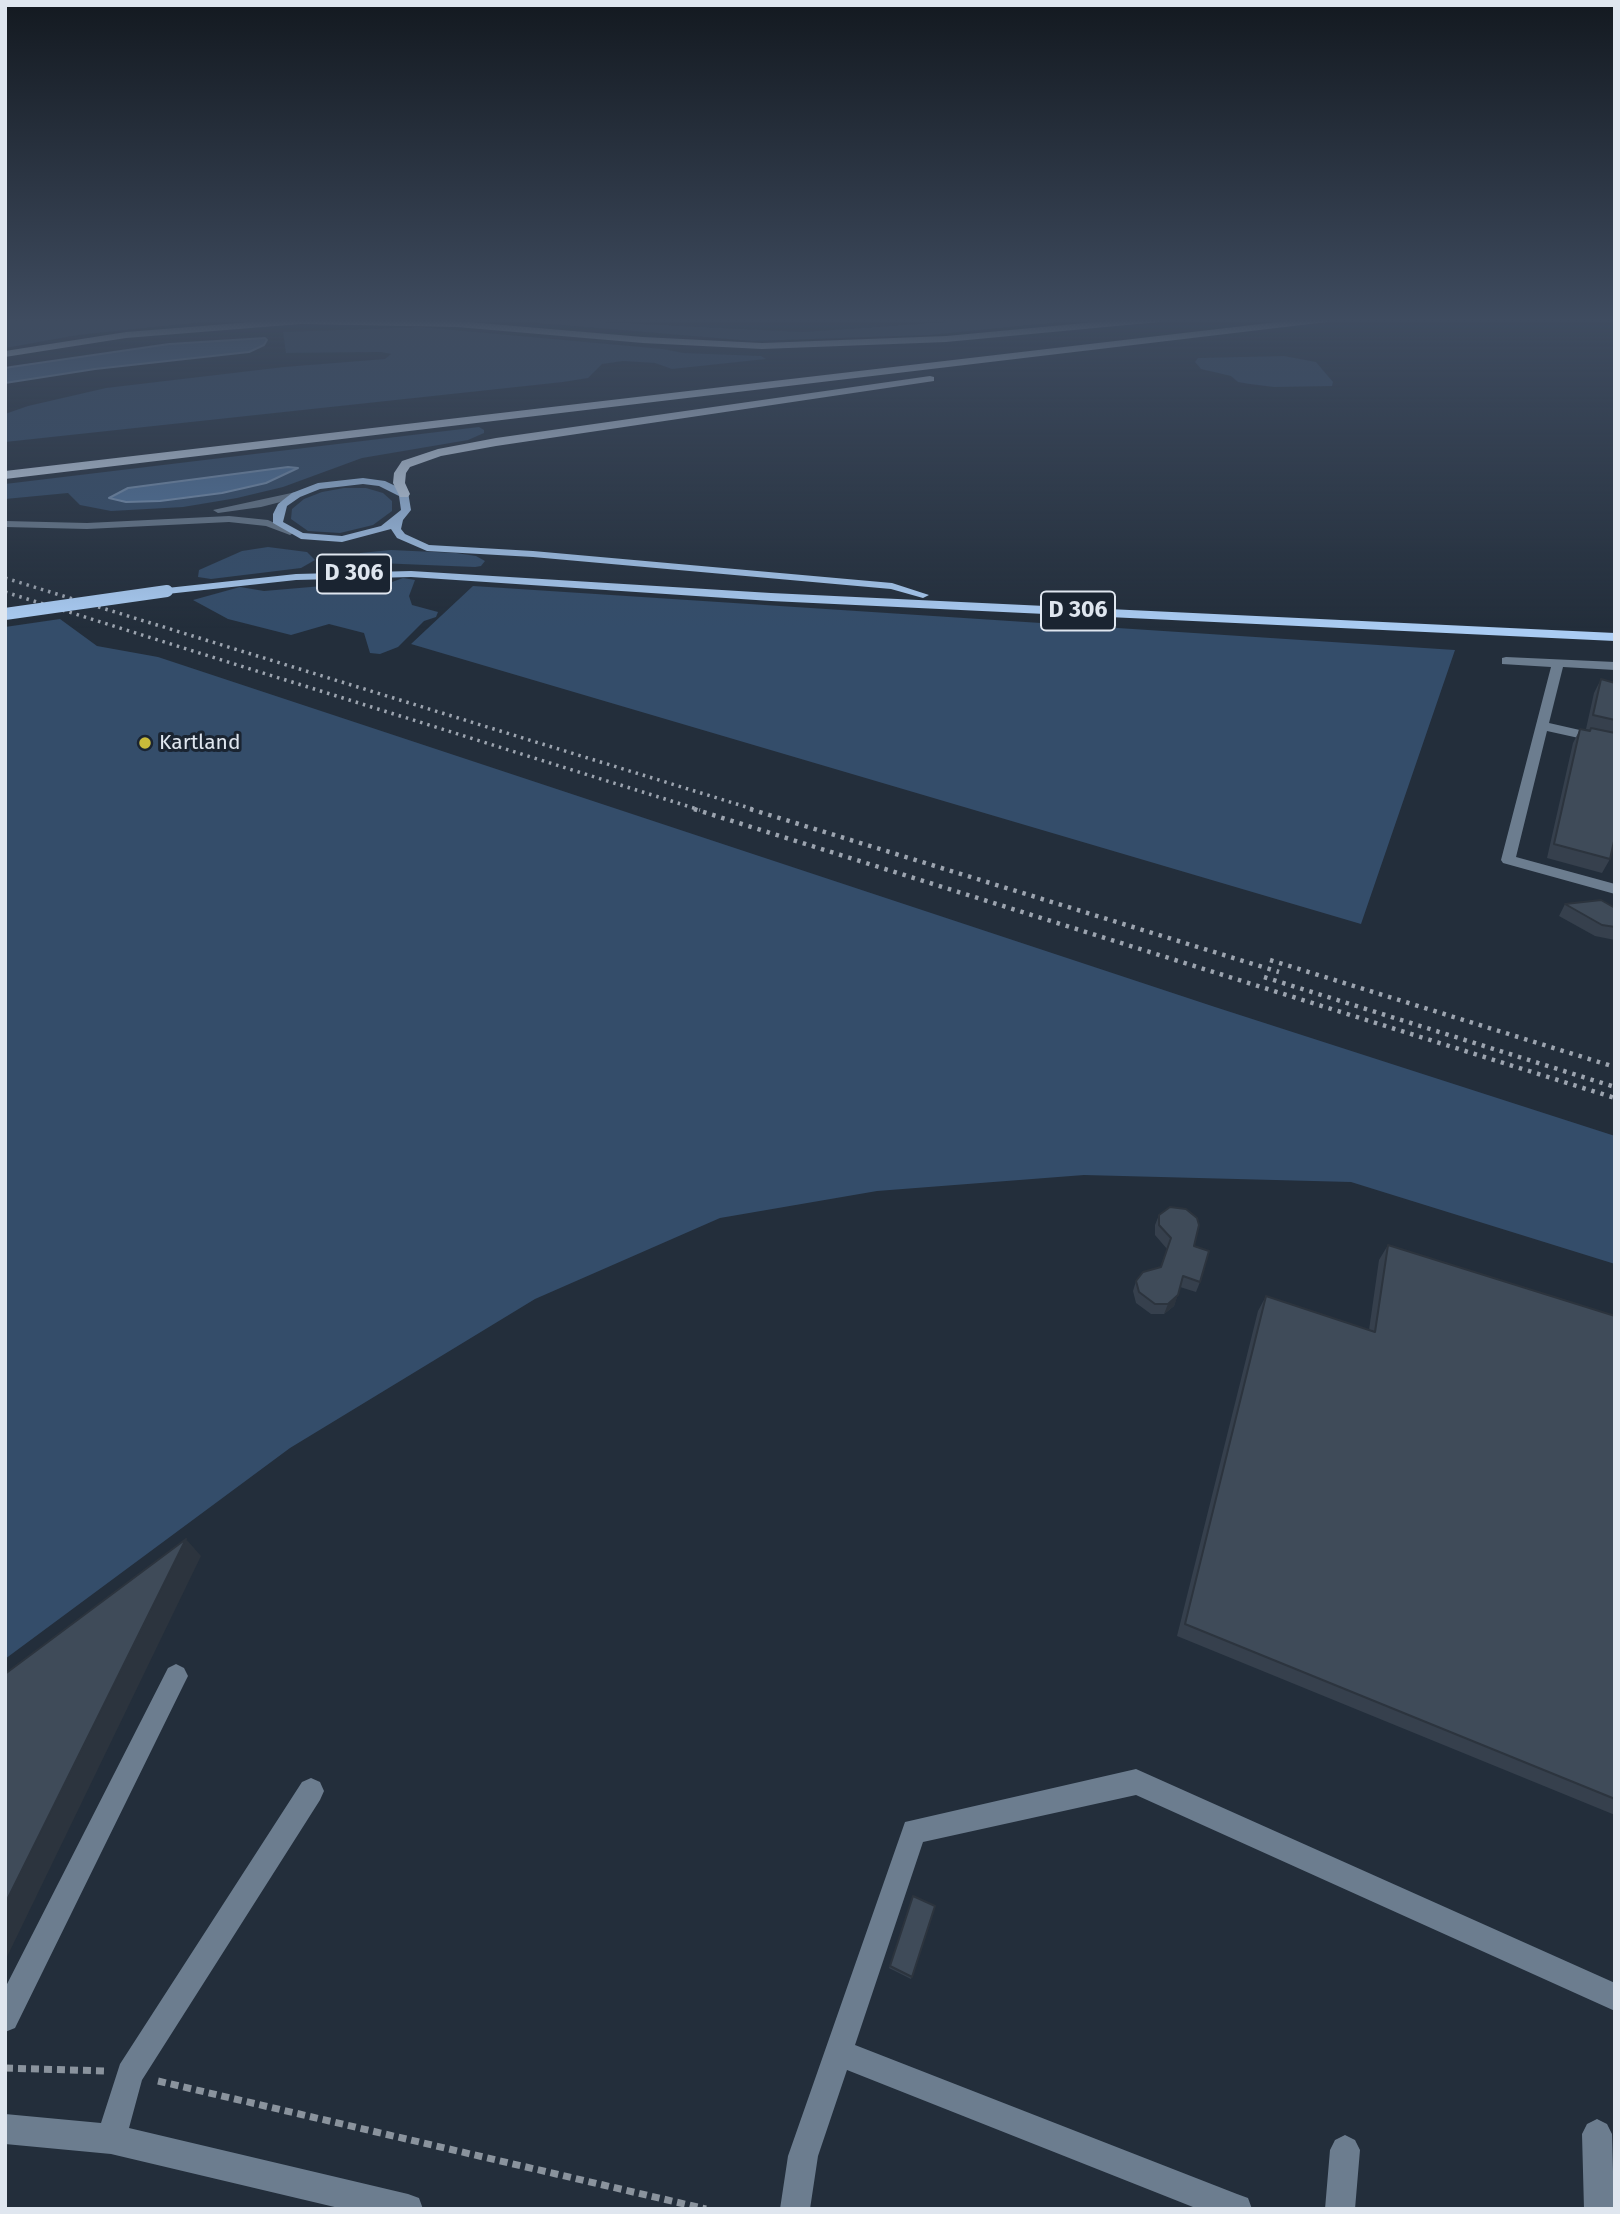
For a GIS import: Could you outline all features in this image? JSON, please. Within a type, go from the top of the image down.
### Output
[{"type":"highway","points":[[5,475],[449,422]]},
{"type":"highway","points":[[404,495],[399,483],[400,473],[406,464],[438,453],[630,422]]},
{"type":"main road","points":[[363,481],[381,483],[404,495],[406,510],[398,519],[384,528],[342,539],[301,536],[278,523],[278,514],[283,504],[318,486],[363,481]]},
{"type":"main road","points":[[398,519],[396,529],[401,536],[427,548],[533,554],[892,586],[923,595]]},
{"type":"main road","name":"D 306","points":[[5,614],[272,579],[360,574],[542,582],[771,597],[1615,637]]},
{"type":"main road","name":"D 306","points":[[542,582],[576,581],[923,595],[1615,629]]},
{"type":"street","points":[[128,524],[261,504],[296,495]]},
{"type":"street","points":[[5,524],[128,524],[229,519],[260,522],[290,531]]},
{"type":"street","points":[[1506,661],[1615,666]]},
{"type":"street","points":[[1558,663],[1508,860],[1615,889]]},
{"type":"street","points":[[1543,726],[1615,742]]},
{"type":"street","points":[[5,2018],[176,1676]]},
{"type":"street","points":[[795,2209],[803,2156],[914,1830],[1136,1782],[1615,1997]]},
{"type":"street","points":[[111,2139],[130,2074],[311,1791]]},
{"type":"street","points":[[838,2052],[1237,2209]]},
{"type":"street","points":[[5,2129],[111,2139],[408,2209]]},
{"type":"street","points":[[1597,2134],[1600,2209]]},
{"type":"street","points":[[1340,2209],[1345,2150]]},
{"type":"path","points":[[5,2068],[118,2071],[706,2209]]},
{"type":"shaded area","points":[[5,422],[188,422],[5,442]]},
{"type":"shaded area","points":[[479,427],[484,430],[484,433],[468,440],[362,458],[283,487],[183,507],[111,511],[80,505],[68,493],[5,499],[5,484]],"holes":[[[298,467],[266,483],[197,497],[126,502],[120,491]]]},
{"type":"shaded area","points":[[288,467],[298,468],[266,483],[222,493],[160,501],[126,502],[109,498],[128,488]]},
{"type":"shaded area","points":[[344,488],[366,488],[383,493],[392,501],[392,511],[373,525],[340,533],[308,531],[291,519],[292,509],[304,499]]},
{"type":"shaded area","points":[[268,547],[307,552],[315,560],[301,568],[211,579],[198,577],[199,570],[242,551]]},
{"type":"shaded area","points":[[391,550],[456,553],[476,556],[485,561],[481,566],[475,567],[378,563],[360,559],[360,553]]},
{"type":"shaded area","points":[[403,578],[415,580],[409,596],[412,605],[438,612],[436,617],[424,621],[398,647],[380,654],[370,653],[364,633],[329,624],[291,635],[228,619],[193,600],[240,587],[264,591],[346,584],[356,590],[370,590]]},
{"type":"shaded area","points":[[473,586],[1455,650],[1361,924],[411,644]]},
{"type":"shaded area","points":[[60,619],[97,646],[158,657],[1215,1007],[1615,1136],[1615,1264],[1351,1182],[1084,1175],[877,1191],[720,1218],[535,1299],[290,1448],[5,1659],[5,627]]},
{"type":"building","points":[[1601,679],[1615,683],[1615,720],[1593,715]]},
{"type":"building","points":[[1591,728],[1615,733],[1615,837],[1610,859],[1554,844],[1580,729],[1590,731]]},
{"type":"building","points":[[1601,900],[1615,908],[1615,927],[1602,925],[1565,904]]},
{"type":"building","points":[[1170,1207],[1186,1209],[1197,1218],[1199,1225],[1194,1246],[1209,1251],[1200,1282],[1183,1276],[1178,1295],[1168,1304],[1155,1304],[1139,1292],[1136,1281],[1143,1272],[1161,1267],[1171,1238],[1159,1225],[1159,1215]]},
{"type":"building","points":[[1388,1245],[1615,1316],[1615,1799],[1185,1624],[1266,1296],[1375,1332]]},
{"type":"building","points":[[186,1539],[5,1904],[5,1674]]},
{"type":"building","points":[[913,1896],[935,1906],[912,1977],[890,1966]]},
{"type":"railway","points":[[5,578],[756,810]]},
{"type":"railway","points":[[5,592],[700,810]]},
{"type":"railway","points":[[694,809],[1615,1098]]},
{"type":"railway","points":[[750,809],[1279,972]]},
{"type":"railway","points":[[1270,960],[1615,1067]]},
{"type":"railway","points":[[1264,977],[1615,1087]]},
{"type":"place","name":"Kartland","points":[[145,743]]}]
